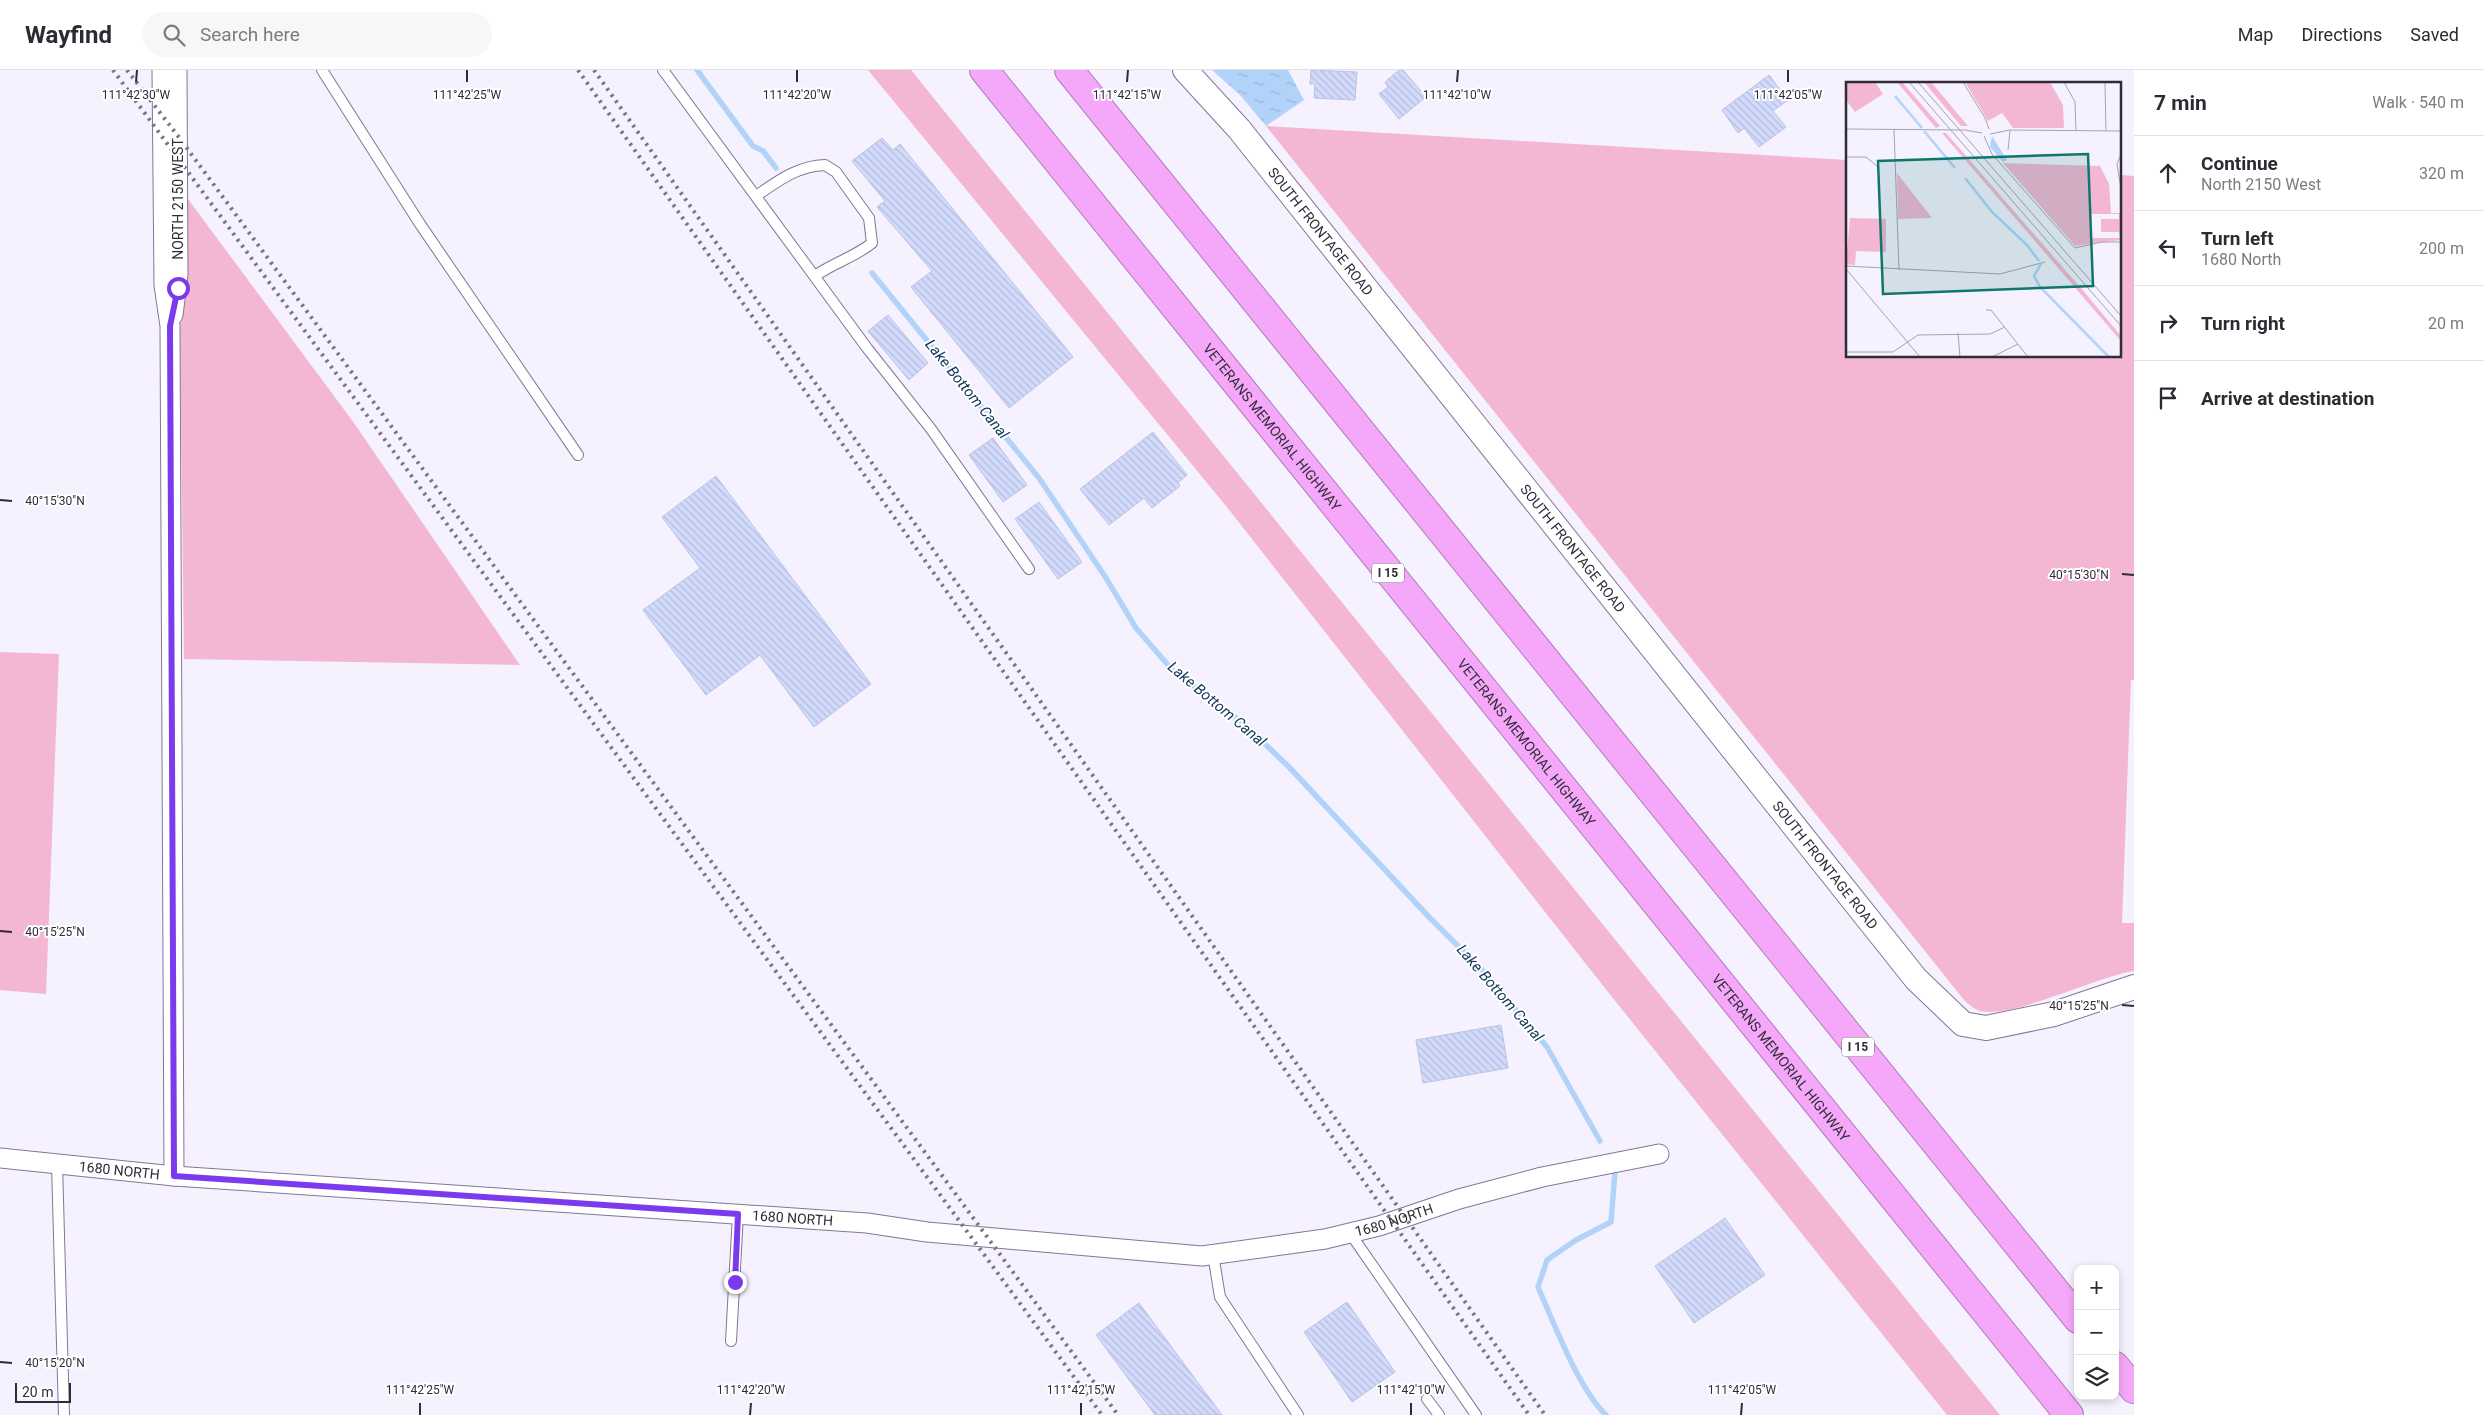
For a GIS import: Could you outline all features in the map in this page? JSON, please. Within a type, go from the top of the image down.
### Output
[{"type":"highway","name":"VETERANS MEMORIAL HIGHWAY","points":[[984,70],[2069,1415]]},
{"type":"highway","name":"I 15","points":[[1069,70],[2074,1314]]},
{"type":"highway","points":[[2119,1371],[2134,1389]]},
{"type":"street","name":"NORTH 2150 WEST","points":[[162,70],[164,285],[170,326],[174,1176]]},
{"type":"street","name":"NORTH 2150 WEST","points":[[170,326],[176,300],[178,275],[178,70]]},
{"type":"street","name":"SOUTH FRONTAGE ROAD","points":[[1185,70],[1239,129],[1916,980],[1963,1024],[1986,1028],[2075,1008],[2134,987]]},
{"type":"street","name":"1680 NORTH","points":[[0,1158],[174,1176],[867,1223],[889,1219],[909,1219],[1065,1233],[1125,1248],[1191,1256],[1283,1246],[1379,1226],[1459,1199],[1542,1177],[1659,1154]]},
{"type":"lane","points":[[322,70],[420,224],[578,455]]},
{"type":"lane","points":[[663,70],[867,348],[931,429],[1029,569]]},
{"type":"lane","points":[[756,196],[795,171],[804,168],[825,165],[836,172],[869,218],[872,243],[862,251],[832,264],[815,276]]},
{"type":"lane","points":[[57,1164],[64,1415]]},
{"type":"lane","points":[[731,1341],[738,1214]]},
{"type":"lane","points":[[1350,1232],[1476,1415]]},
{"type":"lane","points":[[1213,1254],[1220,1297],[1298,1415]]},
{"type":"lane","points":[[1427,1399],[1439,1415]]},
{"type":"shaded area","points":[[868,70],[911,70],[2000,1415],[1947,1415],[1608,992],[1226,506]]},
{"type":"shaded area","points":[[1266,126],[1846,160],[1846,358],[2122,358],[2122,175],[2134,176],[2134,680],[2131,680],[2122,923],[2134,923],[2134,971],[2012,1009],[1994,1012],[1980,1011],[1964,1000]]},
{"type":"shaded area","points":[[185,195],[354,423],[520,665],[184,659],[180,333]]},
{"type":"shaded area","points":[[0,652],[59,654],[46,994],[0,990]]},
{"type":"water","points":[[1212,70],[1288,70],[1304,100],[1266,126],[1240,95]]},
{"type":"building","points":[[1311,70],[1357,72],[1355,100],[1314,98],[1315,84],[1310,84]]},
{"type":"building","points":[[1399,70],[1403,70],[1426,97],[1399,119],[1379,94],[1388,87],[1385,82]]},
{"type":"building","points":[[1769,75],[1788,100],[1773,111],[1786,127],[1759,147],[1744,128],[1738,133],[1722,110]]},
{"type":"building","points":[[882,138],[893,150],[900,144],[1073,357],[1009,408],[911,287],[932,271],[877,207],[885,201],[852,161]]},
{"type":"building","points":[[888,315],[928,363],[909,380],[868,331]]},
{"type":"building","points":[[1153,432],[1187,475],[1178,483],[1180,486],[1152,508],[1144,498],[1109,525],[1080,489]]},
{"type":"building","points":[[993,438],[1027,485],[1003,502],[969,455]]},
{"type":"building","points":[[716,476],[871,684],[814,727],[760,655],[706,695],[643,610],[700,568],[662,517]]},
{"type":"building","points":[[1039,502],[1082,562],[1058,579],[1015,519]]},
{"type":"building","points":[[1501,1025],[1508,1068],[1423,1083],[1416,1040]]},
{"type":"building","points":[[1725,1218],[1765,1275],[1694,1323],[1655,1266]]},
{"type":"building","points":[[1347,1302],[1395,1372],[1352,1402],[1304,1332]]},
{"type":"building","points":[[1139,1303],[1222,1415],[1155,1415],[1096,1335]]},
{"type":"waterway","name":"Lake Bottom Canal","points":[[697,70],[753,146],[763,151],[776,168]]},
{"type":"waterway","name":"Lake Bottom Canal","points":[[872,273],[1039,478],[1106,578],[1136,628],[1174,672],[1243,723],[1290,768],[1428,916],[1482,970],[1547,1047],[1600,1141]]},
{"type":"waterway","name":"Lake Bottom Canal","points":[[1606,1415],[1586,1389],[1576,1372],[1538,1287],[1547,1260],[1576,1240],[1611,1222],[1615,1172]]},
{"type":"railway","points":[[113,70],[1102,1415]]},
{"type":"railway","points":[[127,70],[178,136],[1118,1415]]},
{"type":"railway","points":[[578,70],[1529,1415]]},
{"type":"railway","points":[[594,70],[1545,1415]]},
{"type":"route","points":[[178,288],[170,326],[174,1176],[738,1214],[735,1282]]}]
